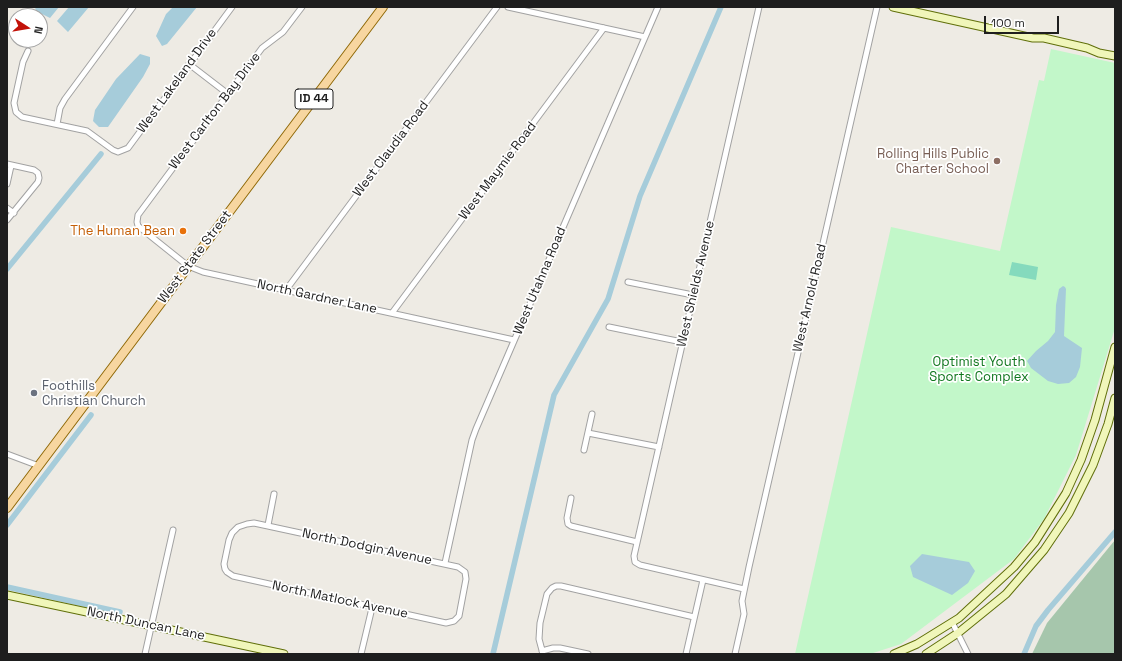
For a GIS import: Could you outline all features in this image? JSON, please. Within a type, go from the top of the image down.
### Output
[{"type":"main road","name":"West State Street","points":[[7,508],[383,7]]},
{"type":"street","points":[[28,51],[23,62],[14,103],[16,112],[22,117],[57,124],[60,108],[65,99],[133,7]]},
{"type":"street","name":"West Lakeland Drive","points":[[57,124],[87,131],[118,152],[128,148],[232,7]]},
{"type":"street","name":"West Carlton Bay Drive","points":[[136,222],[138,215],[262,48],[283,32],[302,7]]},
{"type":"street","name":"West Claudia Road","points":[[286,290],[497,7]]},
{"type":"street","points":[[508,7],[645,37]]},
{"type":"street","name":"West Utahna Road","points":[[445,564],[472,440],[658,7]]},
{"type":"street","name":"West Shields Avenue","points":[[703,580],[640,565],[635,562],[634,556],[758,7]]},
{"type":"street","name":"West Arnold Road","points":[[735,654],[744,614],[742,602],[744,589],[877,7]]},
{"type":"street","points":[[893,7],[1033,38],[1048,39],[1115,56]]},
{"type":"street","name":"West Maymie Road","points":[[392,313],[604,28]]},
{"type":"street","points":[[189,64],[228,94]]},
{"type":"street","points":[[7,182],[9,165],[34,170],[38,173],[38,182],[7,220]]},
{"type":"street","points":[[7,208],[14,213]]},
{"type":"street","name":"North Gardner Lane","points":[[136,222],[140,229],[188,266],[203,272],[514,340]]},
{"type":"street","points":[[628,282],[693,295]]},
{"type":"street","points":[[609,326],[682,342]]},
{"type":"street","points":[[894,654],[917,644],[959,618],[1014,567],[1035,542],[1066,493],[1081,460],[1095,420],[1115,347]]},
{"type":"street","points":[[926,654],[958,633],[1006,594],[1033,563],[1055,534],[1077,499],[1093,465],[1108,424],[1115,398]]},
{"type":"street","points":[[584,450],[592,414]]},
{"type":"street","points":[[588,433],[659,447]]},
{"type":"street","points":[[7,454],[39,466]]},
{"type":"street","points":[[268,525],[274,494]]},
{"type":"street","points":[[571,498],[567,518],[568,524],[573,527],[637,542]]},
{"type":"street","name":"North Dodgin Avenue","points":[[227,572],[224,569],[224,564],[232,533],[238,527],[247,524],[268,525],[458,567],[465,572],[466,579],[459,616],[454,621]]},
{"type":"street","points":[[145,654],[173,530]]},
{"type":"street","name":"North Matlock Avenue","points":[[227,572],[233,576],[372,608],[446,623],[454,621]]},
{"type":"street","points":[[686,654],[703,580],[744,589]]},
{"type":"street","points":[[588,654],[560,648],[553,648],[543,652],[539,639],[540,624],[547,594],[552,588],[561,586],[694,617]]},
{"type":"street","name":"North Duncan Lane","points":[[7,595],[282,654]]},
{"type":"street","points":[[361,654],[372,608]]},
{"type":"street","points":[[952,622],[968,654]]},
{"type":"green space","name":"Optimist Youth Sports Complex","points":[[1051,49],[1115,63],[1115,328],[1076,455],[1044,519],[1014,559],[901,644],[870,654],[795,654],[891,227],[1000,251],[1039,80],[1044,81]]},
{"type":"green space","points":[[1012,262],[1038,267],[1036,280],[1009,275]]},
{"type":"green space","points":[[1115,540],[1115,654],[1032,654],[1047,623]]},
{"type":"water","points":[[59,7],[50,18],[48,17],[48,8],[35,8]]},
{"type":"water","points":[[69,7],[89,7],[68,32],[57,21]]},
{"type":"water","points":[[173,7],[197,7],[167,44],[162,46],[156,36],[166,14]]},
{"type":"water","points":[[140,54],[150,57],[150,64],[143,77],[108,127],[99,127],[93,121],[95,110],[116,79]]},
{"type":"water","points":[[1063,286],[1066,289],[1064,336],[1082,348],[1080,367],[1076,377],[1069,383],[1058,384],[1048,381],[1031,368],[1027,361],[1048,341],[1055,332],[1056,305],[1059,289]]},
{"type":"water","points":[[922,554],[969,562],[975,571],[968,583],[952,595],[913,577],[910,566]]},
{"type":"waterway","points":[[493,654],[554,395],[608,299],[640,196],[721,7]]},
{"type":"waterway","points":[[7,269],[101,154]]},
{"type":"waterway","points":[[7,525],[91,415]]},
{"type":"waterway","points":[[1024,654],[1036,626],[1115,532]]},
{"type":"waterway","points":[[7,587],[120,612]]},
{"type":"place","name":"Rolling Hills Public Charter School","points":[[997,161]]},
{"type":"place","name":"The Human Bean","points":[[183,231]]},
{"type":"place","name":"Foothills Christian Church","points":[[34,393]]}]
